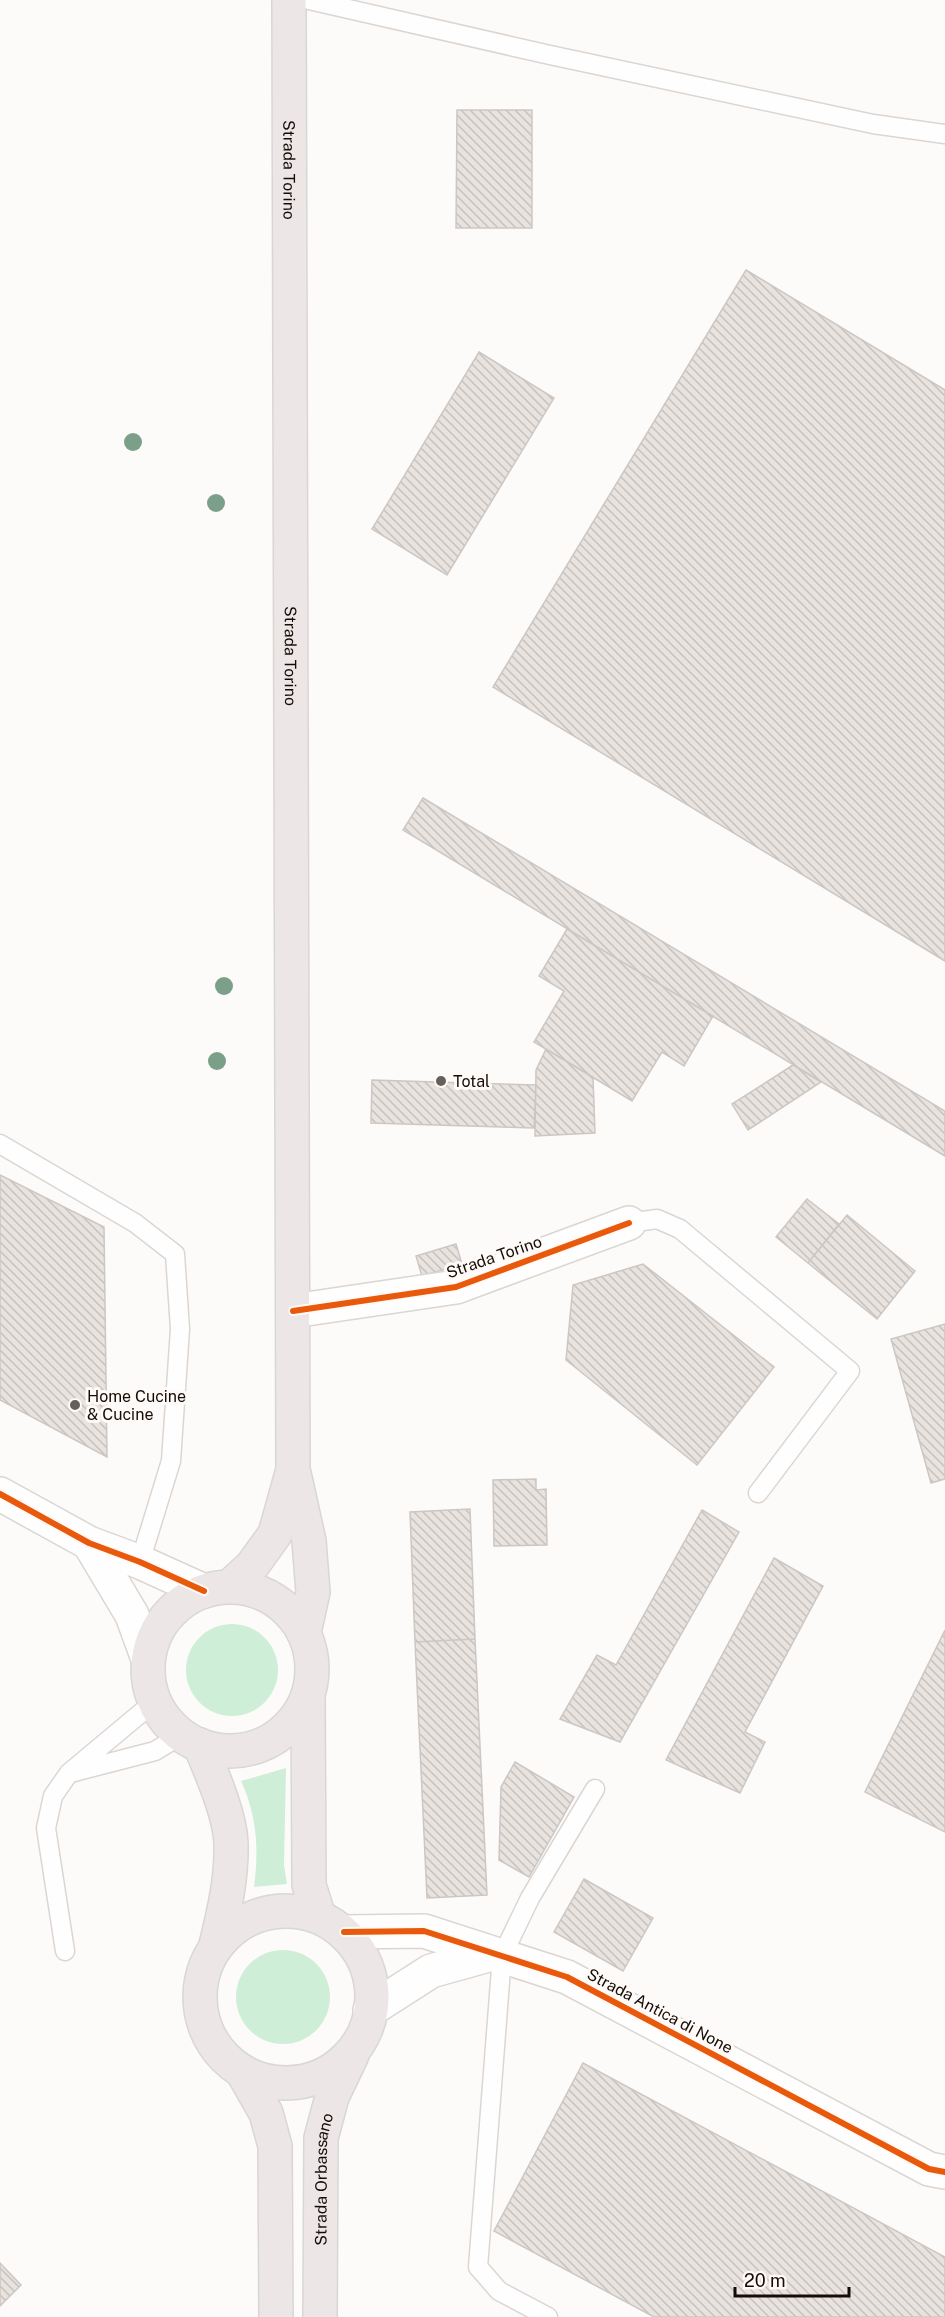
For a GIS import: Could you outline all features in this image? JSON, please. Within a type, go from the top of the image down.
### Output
[{"type":"main road","name":"Strada Torino","points":[[289,0],[293,1469],[309,1541],[313,1592],[304,1633]]},
{"type":"main road","name":"Strada Torino","points":[[217,1588],[252,1566],[275,1534],[293,1469]]},
{"type":"main road","points":[[190,1740],[218,1789],[231,1841],[228,1894],[216,1946],[203,1972],[199,2000],[205,2028],[220,2053],[242,2071],[269,2082],[298,2082],[320,2076],[339,2064],[355,2048],[368,2022],[372,1992],[368,1970],[358,1949],[332,1925],[309,1885],[308,1696],[312,1674],[311,1653],[304,1633],[291,1614],[274,1599],[253,1590],[217,1588],[183,1601],[166,1617],[154,1637],[148,1659],[148,1681],[154,1702],[166,1720],[190,1740],[221,1751],[243,1750],[264,1744],[282,1732],[297,1715],[308,1696]]},
{"type":"main road","points":[[216,1946],[237,1925],[263,1913],[291,1910],[332,1925]]},
{"type":"main road","name":"Strada Orbassano","points":[[321,2317],[321,2138],[332,2097],[355,2048]]},
{"type":"main road","points":[[242,2071],[266,2113],[275,2146],[276,2317]]},
{"type":"street","name":"Strada Torino","points":[[293,1311],[456,1287],[629,1223]]},
{"type":"street","points":[[0,1494],[89,1544],[217,1588]]},
{"type":"street","points":[[89,1544],[132,1615],[148,1659]]},
{"type":"street","name":"Strada Antica di None","points":[[332,1925],[424,1931],[567,1977],[929,2169],[945,2172]]},
{"type":"street","points":[[370,2010],[431,1971],[497,1955]]},
{"type":"lane","points":[[309,0],[550,55],[873,124],[945,134]]},
{"type":"lane","points":[[0,1144],[135,1223],[175,1254],[180,1329],[171,1461],[140,1562]]},
{"type":"lane","points":[[629,1223],[657,1219],[680,1229],[850,1371],[758,1493]]},
{"type":"lane","points":[[65,1952],[46,1828],[53,1796],[69,1773],[154,1702]]},
{"type":"lane","points":[[69,1773],[190,1740]]},
{"type":"lane","points":[[548,2317],[499,2290],[478,2267],[497,1955],[595,1789]]},
{"type":"green space","points":[[232,1624],[250,1628],[265,1637],[274,1652],[278,1670],[274,1688],[265,1703],[250,1712],[232,1716],[214,1712],[199,1703],[190,1688],[186,1670],[190,1652],[199,1637],[214,1628]]},
{"type":"green space","points":[[286,1768],[284,1865],[287,1884],[254,1887],[255,1833],[250,1807],[241,1781]]},
{"type":"green space","points":[[283,1950],[301,1954],[316,1964],[326,1979],[330,1997],[326,2015],[316,2030],[301,2040],[283,2044],[265,2040],[250,2030],[240,2015],[236,1997],[240,1979],[250,1964],[265,1954]]},
{"type":"building","points":[[457,110],[532,110],[532,228],[456,228]]},
{"type":"building","points":[[746,270],[945,390],[945,961],[493,687]]},
{"type":"building","points":[[479,352],[554,398],[447,575],[372,529]]},
{"type":"building","points":[[423,798],[945,1111],[945,1156],[403,830]]},
{"type":"building","points":[[567,929],[713,1016],[684,1066],[662,1052],[632,1101],[534,1042],[564,991],[539,976]]},
{"type":"building","points":[[546,1049],[593,1077],[595,1133],[535,1136],[536,1070]]},
{"type":"building","points":[[793,1065],[821,1082],[748,1130],[732,1104]]},
{"type":"building","points":[[372,1080],[536,1085],[534,1128],[371,1123]]},
{"type":"building","points":[[0,1175],[104,1227],[107,1457],[0,1400]]},
{"type":"building","points":[[807,1199],[839,1224],[808,1263],[776,1237]]},
{"type":"building","points":[[847,1215],[915,1271],[877,1319],[808,1263]]},
{"type":"building","points":[[456,1244],[462,1264],[422,1276],[416,1256]]},
{"type":"building","points":[[643,1264],[774,1367],[697,1465],[566,1360],[573,1285]]},
{"type":"building","points":[[945,1324],[945,1479],[931,1483],[891,1339]]},
{"type":"building","points":[[536,1479],[536,1490],[546,1489],[547,1545],[494,1546],[493,1480]]},
{"type":"building","points":[[470,1509],[475,1639],[415,1642],[410,1512]]},
{"type":"building","points":[[702,1510],[739,1532],[620,1742],[560,1719],[597,1655],[616,1665]]},
{"type":"building","points":[[774,1558],[823,1586],[745,1732],[765,1742],[740,1793],[666,1760]]},
{"type":"building","points":[[945,1630],[945,1832],[865,1792]]},
{"type":"building","points":[[475,1639],[487,1895],[427,1898],[415,1642]]},
{"type":"building","points":[[515,1762],[574,1797],[529,1877],[499,1860],[501,1787]]},
{"type":"building","points":[[584,1879],[653,1918],[623,1971],[554,1932]]},
{"type":"building","points":[[583,2063],[945,2257],[945,2317],[654,2317],[494,2231]]},
{"type":"building","points":[[0,2263],[21,2285],[0,2306]]},
{"type":"cycle path","points":[[293,1311],[456,1287],[629,1223]]},
{"type":"cycle path","points":[[0,1494],[89,1543],[140,1562],[204,1591]]},
{"type":"cycle path","points":[[344,1932],[424,1931],[567,1977],[929,2169],[945,2172]]},
{"type":"place","name":"Total","points":[[441,1081]]},
{"type":"place","name":"Home Cucine & Cucine","points":[[75,1405]]}]
